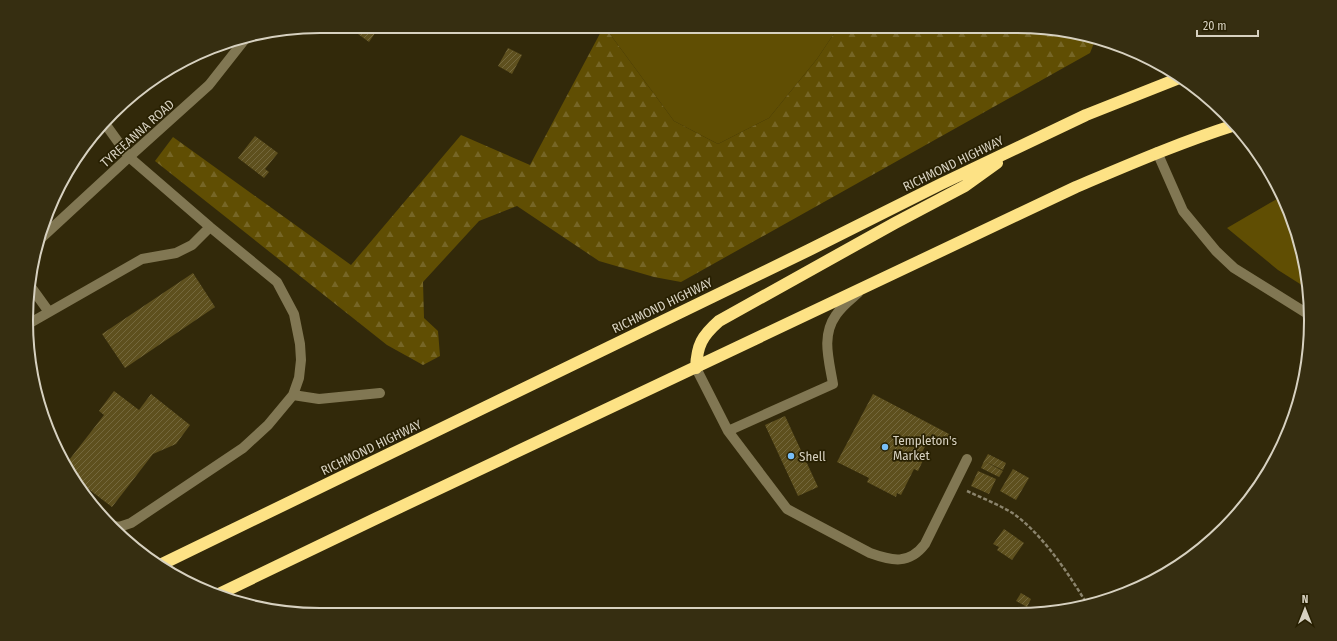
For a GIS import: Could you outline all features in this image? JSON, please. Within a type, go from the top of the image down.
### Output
[{"type":"highway","name":"RICHMOND HIGHWAY","points":[[165,562],[1024,144],[1086,115],[1174,80]]},
{"type":"highway","points":[[226,592],[377,518],[1076,187],[1157,152],[1229,127]]},
{"type":"highway","points":[[696,368],[696,356],[699,345],[703,337],[719,321],[895,222],[965,186],[1024,144]]},
{"type":"street","name":"TYREEANNA ROAD","points":[[47,233],[209,85],[241,44]]},
{"type":"street","points":[[108,127],[129,157],[210,227],[277,282],[294,314],[300,344],[301,360],[294,395],[268,425],[243,448],[131,524],[120,527]]},
{"type":"street","points":[[1157,152],[1183,211],[1216,251],[1234,268],[1304,312]]},
{"type":"street","points":[[33,321],[142,259],[176,253],[192,245],[210,227]]},
{"type":"street","points":[[728,431],[833,384],[827,349],[828,331],[836,315],[862,289]]},
{"type":"street","points":[[35,292],[48,312]]},
{"type":"street","points":[[696,368],[728,431],[787,509],[870,553],[894,560],[909,558],[920,550],[925,544],[967,459]]},
{"type":"street","points":[[294,395],[319,399],[380,394]]},
{"type":"path","points":[[954,484],[1012,513],[1026,525],[1046,546],[1070,576],[1084,599]]},
{"type":"green space","points":[[600,33],[609,33],[674,121],[718,144],[769,118],[817,59],[834,33],[1016,33],[1054,35],[1094,44],[1090,53],[681,282],[654,277],[599,261],[517,206],[479,221],[423,282],[424,318],[438,331],[440,356],[423,365],[387,345],[155,161],[173,137],[351,265],[461,135],[530,165]]},
{"type":"green space","points":[[609,33],[834,33],[817,59],[769,118],[718,144],[674,121]]},
{"type":"green space","points":[[1277,199],[1289,228],[1302,285],[1278,270],[1227,228]]},
{"type":"building","points":[[357,33],[375,33],[369,42]]},
{"type":"building","points":[[508,48],[522,55],[512,74],[498,66]]},
{"type":"building","points":[[255,136],[278,153],[265,169],[269,172],[264,178],[238,158]]},
{"type":"building","points":[[193,273],[215,307],[125,368],[102,334]]},
{"type":"building","points":[[114,391],[139,410],[151,394],[190,425],[176,444],[153,454],[112,507],[86,487],[69,460],[104,415],[99,411]]},
{"type":"building","name":"Templeton's Market","points":[[873,394],[951,435],[947,442],[932,434],[922,452],[926,454],[918,471],[914,469],[901,495],[897,493],[896,497],[867,482],[869,478],[837,462]]},
{"type":"building","name":"Shell","points":[[785,416],[818,487],[798,496],[765,425]]},
{"type":"building","points":[[988,454],[1006,463],[1003,470],[984,461]]},
{"type":"building","points":[[984,461],[1003,471],[999,477],[981,468]]},
{"type":"building","points":[[1013,469],[1029,478],[1016,500],[1000,491]]},
{"type":"building","points":[[978,471],[996,479],[989,494],[971,486]]},
{"type":"building","points":[[1004,529],[1024,543],[1012,560],[997,550],[999,547],[993,544]]},
{"type":"building","points":[[1021,593],[1031,599],[1027,607],[1016,601]]},
{"type":"place","name":"Templeton's Market","points":[[885,447]]},
{"type":"place","name":"Shell","points":[[791,456]]}]
